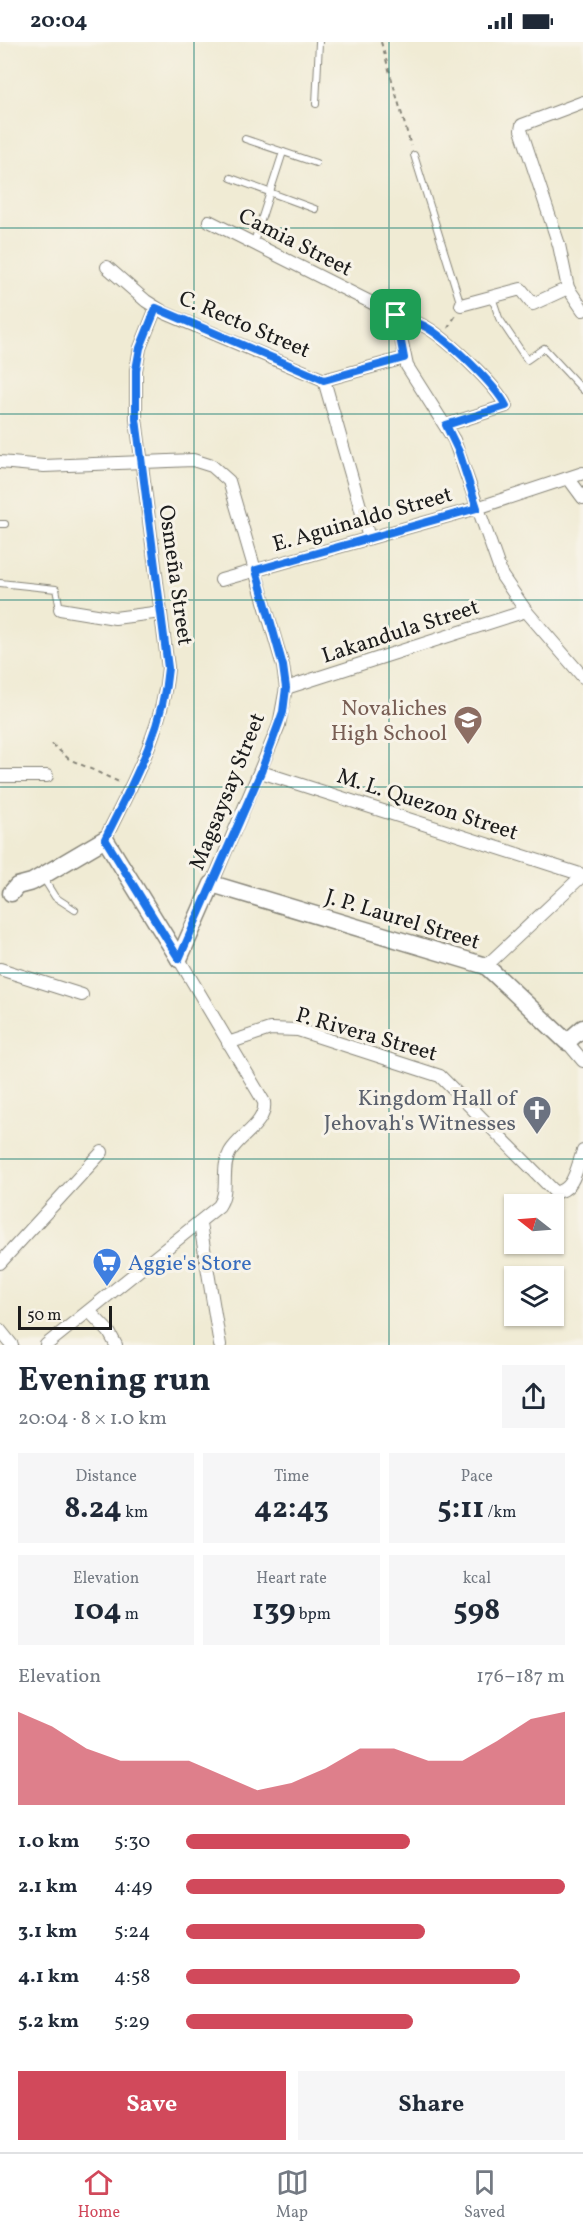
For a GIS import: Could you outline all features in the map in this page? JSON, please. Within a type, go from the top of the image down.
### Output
[{"type":"street","points":[[583,102],[522,125],[521,130],[559,245],[568,288],[583,310]]},
{"type":"street","name":"Camia Street","points":[[209,221],[396,315],[426,327],[440,337],[495,389],[506,406],[446,425]]},
{"type":"street","name":"C. Recto Street","points":[[107,267],[156,308],[324,380],[369,538]]},
{"type":"street","points":[[461,305],[520,289],[533,304],[568,288]]},
{"type":"street","name":"Osmeña Street","points":[[105,839],[152,741],[166,695],[168,668],[136,419],[136,370],[140,348],[156,308]]},
{"type":"street","points":[[396,315],[404,358],[446,425],[459,452],[502,576],[526,611],[583,677]]},
{"type":"street","points":[[324,380],[404,358]]},
{"type":"street","name":"Magsaysay Street","points":[[0,462],[44,466],[193,460],[212,466],[222,473],[234,492],[283,666],[286,688],[279,725],[261,772],[179,959]]},
{"type":"street","name":"E. Aguinaldo Street","points":[[221,580],[477,508],[583,473]]},
{"type":"street","points":[[569,479],[583,498]]},
{"type":"street","points":[[60,609],[115,618],[161,612]]},
{"type":"street","name":"Lakandula Street","points":[[286,688],[526,611]]},
{"type":"street","name":"M. L. Quezon Street","points":[[261,772],[583,875]]},
{"type":"street","points":[[0,776],[47,776]]},
{"type":"street","points":[[6,896],[21,892],[37,879],[105,839],[264,1102],[260,1119],[233,1147],[226,1161],[223,1201],[200,1224],[46,1345]]},
{"type":"street","points":[[486,966],[583,875]]},
{"type":"street","name":"J. P. Laurel Street","points":[[212,884],[486,966],[567,1042],[583,1061]]},
{"type":"street","points":[[0,969],[82,995]]},
{"type":"street","points":[[567,1042],[583,1028]]},
{"type":"street","name":"P. Rivera Street","points":[[228,1043],[270,1029],[298,1030],[440,1076],[555,1192],[562,1192],[568,1188],[583,1150]]},
{"type":"street","points":[[0,1263],[102,1152]]},
{"type":"street","points":[[200,1224],[220,1345]]},
{"type":"street","points":[[89,1311],[109,1332],[116,1345]]},
{"type":"street","points":[[0,1330],[12,1345]]},
{"type":"lane","points":[[316,104],[319,42]]},
{"type":"lane","points":[[245,139],[316,163]]},
{"type":"lane","points":[[254,242],[283,152]]},
{"type":"lane","points":[[414,155],[461,305]]},
{"type":"lane","points":[[231,178],[315,209]]},
{"type":"lane","points":[[492,297],[499,318],[527,360],[544,348],[583,390]]},
{"type":"lane","points":[[0,583],[56,589],[60,609]]},
{"type":"lane","points":[[37,879],[55,897],[75,910]]},
{"type":"path","points":[[381,42],[414,155]]},
{"type":"path","points":[[440,337],[461,305]]},
{"type":"path","points":[[52,744],[69,759],[130,788]]},
{"type":"place","name":"Novaliches High School","points":[[468,746]]},
{"type":"place","name":"Kingdom Hall of Jehovah's Witnesses","points":[[537,1136]]},
{"type":"place","name":"Aggie's Store","points":[[107,1288]]},
{"type":"route","points":[[156,308],[177,319],[324,380],[404,358],[396,315],[426,327],[440,337],[495,389],[506,406],[446,425],[459,452],[477,508],[256,570],[283,666],[286,688],[283,712],[261,772],[179,959],[105,839],[152,741],[166,695],[168,668],[136,419],[136,370],[146,330],[156,308]]}]
